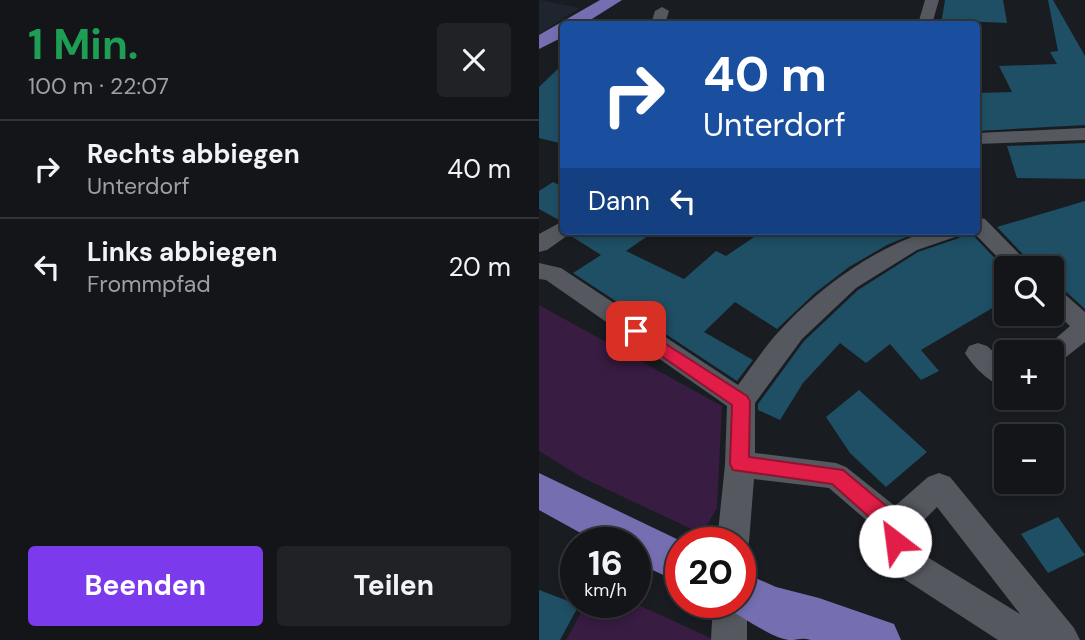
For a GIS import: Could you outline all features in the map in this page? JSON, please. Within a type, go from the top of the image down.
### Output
[{"type":"main road","points":[[576,21],[613,0]]},
{"type":"main road","points":[[539,43],[560,31]]},
{"type":"main road","points":[[539,490],[665,555]]},
{"type":"main road","points":[[758,600],[825,640]]},
{"type":"main road","points":[[758,600],[878,640]]},
{"type":"street","points":[[926,21],[932,0]]},
{"type":"street","points":[[980,139],[1078,135],[1085,152]]},
{"type":"street","points":[[980,227],[1010,256]]},
{"type":"street","points":[[539,245],[560,230]]},
{"type":"street","points":[[734,527],[740,464],[741,401],[793,332],[848,282],[909,245],[938,235]]},
{"type":"street","points":[[539,271],[553,274],[741,401]]},
{"type":"street","points":[[1064,307],[1085,327],[1064,344]]},
{"type":"street","points":[[978,353],[994,367]]},
{"type":"street","points":[[740,464],[836,476],[895,526]]},
{"type":"street","points":[[1030,640],[895,555],[895,526],[939,486],[1062,640]]},
{"type":"street","points":[[729,640],[730,618]]},
{"type":"shaded area","points":[[540,0],[580,8],[539,34]]},
{"type":"shaded area","points":[[539,305],[722,406],[717,508],[706,527],[687,527],[583,478],[539,451]]},
{"type":"shaded area","points":[[651,611],[715,640],[566,640],[578,618],[651,618]]},
{"type":"building","points":[[945,0],[1003,0],[1007,23],[980,21],[942,21]]},
{"type":"building","points":[[1048,0],[1053,0],[1085,56],[1085,125],[980,131],[980,93],[1012,92],[999,66],[1057,64],[1050,52],[1058,51]]},
{"type":"building","points":[[560,67],[560,143],[539,138],[539,87]]},
{"type":"building","points":[[1085,143],[1085,179],[1017,178],[1007,146]]},
{"type":"building","points":[[553,182],[560,186],[560,220],[539,209],[539,191]]},
{"type":"building","points":[[1085,201],[1085,309],[1064,290],[1064,256],[1025,256],[997,227]]},
{"type":"building","points":[[649,235],[626,251],[684,279],[716,251],[726,256],[757,235],[911,235],[887,245],[849,267],[815,293],[777,329],[735,302],[704,332],[753,360],[737,381],[573,273],[601,255],[571,236]]},
{"type":"building","points":[[961,235],[973,235],[994,257],[994,307],[921,350],[939,371],[921,380],[890,344],[866,363],[840,343],[803,383],[780,420],[758,410],[758,404],[804,341],[858,290],[918,252]]},
{"type":"building","points":[[859,390],[927,452],[886,487],[850,453],[826,417]]},
{"type":"building","points":[[1058,517],[1085,555],[1048,573],[1021,534]]},
{"type":"building","points":[[539,590],[560,598],[560,618],[572,618],[560,640],[539,640]]},
{"type":"route","points":[[636,331],[741,401],[740,464],[836,476],[895,526],[895,541]]}]
